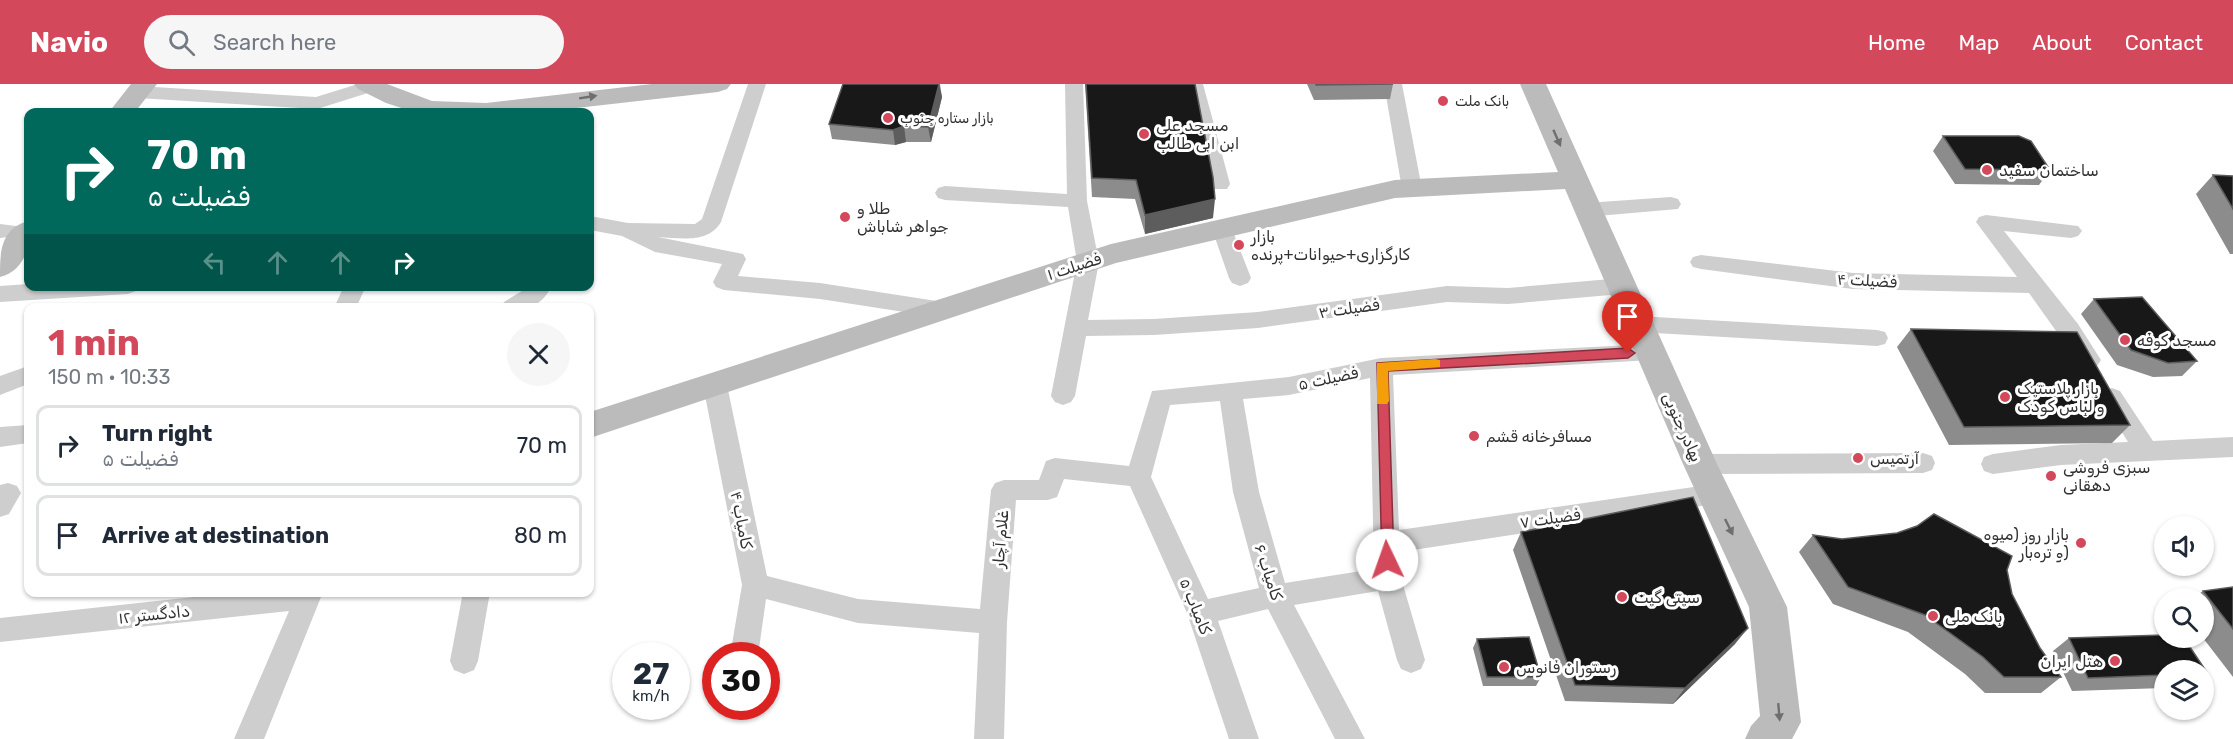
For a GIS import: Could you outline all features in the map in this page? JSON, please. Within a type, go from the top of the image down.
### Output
[{"type":"street","points":[[522,108],[596,96],[718,84]]},
{"type":"street","points":[[594,224],[628,230],[700,231],[706,228],[711,222],[757,84]]},
{"type":"street","points":[[1063,396],[1088,262],[1079,207],[1074,84]]},
{"type":"street","points":[[1194,84],[1220,184]]},
{"type":"street","points":[[1393,84],[1412,189]]},
{"type":"street","name":"بهادر جنوبی","points":[[1533,84],[1700,464],[1768,607],[1781,722],[1765,739]]},
{"type":"street","points":[[109,108],[136,87],[310,103],[322,102],[365,86],[427,108]]},
{"type":"street","points":[[124,108],[136,87]]},
{"type":"street","name":"فضیلت ۱","points":[[594,425],[1111,254],[1395,189],[1581,195]]},
{"type":"street","points":[[945,193],[1079,207]]},
{"type":"street","points":[[1581,195],[1671,204]]},
{"type":"street","points":[[0,267],[9,234],[24,213]]},
{"type":"street","points":[[2071,231],[1986,222],[2070,330],[2146,451]]},
{"type":"street","points":[[1222,229],[1240,278]]},
{"type":"street","points":[[628,230],[655,245],[735,259],[724,282],[820,291],[943,310]]},
{"type":"street","name":"فضیلت ۴","points":[[1701,262],[1852,281],[2035,285]]},
{"type":"street","name":"فضیلت ۳","points":[[1077,328],[1154,327],[1246,321],[1447,294],[1508,296],[1622,286]]},
{"type":"street","points":[[0,294],[48,291]]},
{"type":"street","points":[[521,303],[536,295],[538,291]]},
{"type":"street","name":"فضیلت ۵","points":[[1138,477],[1160,397],[1290,386],[1381,367],[1644,338],[1877,338]]},
{"type":"street","points":[[1381,367],[1388,578],[1411,660]]},
{"type":"street","points":[[0,386],[24,377]]},
{"type":"street","name":"کامیاب ۴","points":[[715,385],[755,585],[746,642]]},
{"type":"street","name":"کامیاب ۶","points":[[1230,390],[1246,492],[1275,597],[1350,739]]},
{"type":"street","points":[[0,437],[24,434]]},
{"type":"street","points":[[1993,464],[2061,455],[2233,447]]},
{"type":"street","points":[[1700,464],[1923,463]]},
{"type":"street","name":"غلام آچار","points":[[989,739],[993,622],[1004,490],[1048,489],[1055,468],[1138,477]]},
{"type":"street","name":"کامیاب ۵","points":[[1138,477],[1201,613],[1244,739]]},
{"type":"street","points":[[0,493],[8,493],[0,507]]},
{"type":"street","name":"فضیلت ۷","points":[[1386,543],[1714,494]]},
{"type":"street","points":[[1201,613],[1275,597],[1388,578]]},
{"type":"street","points":[[755,585],[858,611],[993,622]]},
{"type":"street","name":"دادگستر ۱۲","points":[[0,630],[291,597]]},
{"type":"street","points":[[249,739],[308,597]]},
{"type":"street","points":[[464,661],[476,597]]},
{"type":"building","name":"بازار ستاره جنوب","points":[[843,84],[939,84],[928,127],[904,126],[893,130],[829,124]]},
{"type":"building","name":"مسجد علی ابن ابی طالب","points":[[1086,84],[1195,84],[1215,199],[1145,215],[1136,180],[1092,178]]},
{"type":"building","points":[[1316,84],[1393,84],[1316,85]]},
{"type":"building","points":[[1943,136],[2019,136],[2031,141],[2050,170],[1965,169]]},
{"type":"building","points":[[2213,175],[2233,176],[2233,209]]},
{"type":"building","points":[[2142,297],[2197,361],[2168,363],[2131,350],[2094,299]]},
{"type":"building","name":"بازار پلاستیک و لباس کودک","points":[[1911,329],[2077,332],[2130,425],[1964,427]]},
{"type":"building","name":"سیتی گیت","points":[[1693,497],[1748,628],[1685,688],[1575,685],[1521,532]]},
{"type":"building","name":"بانک ملی","points":[[1934,514],[2012,556],[2007,570],[2012,594],[2040,648],[2061,677],[2004,677],[1983,657],[1925,615],[1848,587],[1813,535],[1842,539],[1897,533],[1917,526]]},
{"type":"building","points":[[2233,587],[2233,629],[2214,605],[2214,590]]},
{"type":"building","points":[[2154,635],[2154,648],[2191,648],[2199,660],[2154,660],[2154,675],[2088,678],[2069,638]]},
{"type":"building","name":"رستوران فانوس","points":[[1529,637],[1541,677],[1487,677],[1477,639]]},
{"type":"slow traffic","points":[[1382,401],[1381,367],[1435,364]]},
{"type":"place","name":"بانک ملت","points":[[1443,101]]},
{"type":"place","name":"بازار ستاره جنوب","points":[[888,118]]},
{"type":"place","name":"مسجد علی ابن ابی طالب","points":[[1144,134]]},
{"type":"place","name":"ساختمان سفید","points":[[1987,170]]},
{"type":"place","name":"طلا و جواهر شاباش","points":[[845,217]]},
{"type":"place","name":"بازار کارگزاری+حیوانات+پرنده","points":[[1239,245]]},
{"type":"place","name":"مسجد کوفه","points":[[2125,340]]},
{"type":"place","name":"بازار پلاستیک و لباس کودک","points":[[2005,397]]},
{"type":"place","name":"مسافرخانه قشم","points":[[1474,436]]},
{"type":"place","name":"آرتمیس","points":[[1858,458]]},
{"type":"place","name":"سبزی فروشی دهقانی","points":[[2051,476]]},
{"type":"place","name":"بازار روز (میوه و تره‌بار)","points":[[2081,543]]},
{"type":"place","name":"سیتی گیت","points":[[1622,597]]},
{"type":"place","name":"بانک ملی","points":[[1933,616]]},
{"type":"place","name":"هتل ایران","points":[[2115,661]]},
{"type":"place","name":"رستوران فانوس","points":[[1504,667]]},
{"type":"route","points":[[1387,560],[1381,367],[1628,353]]}]
